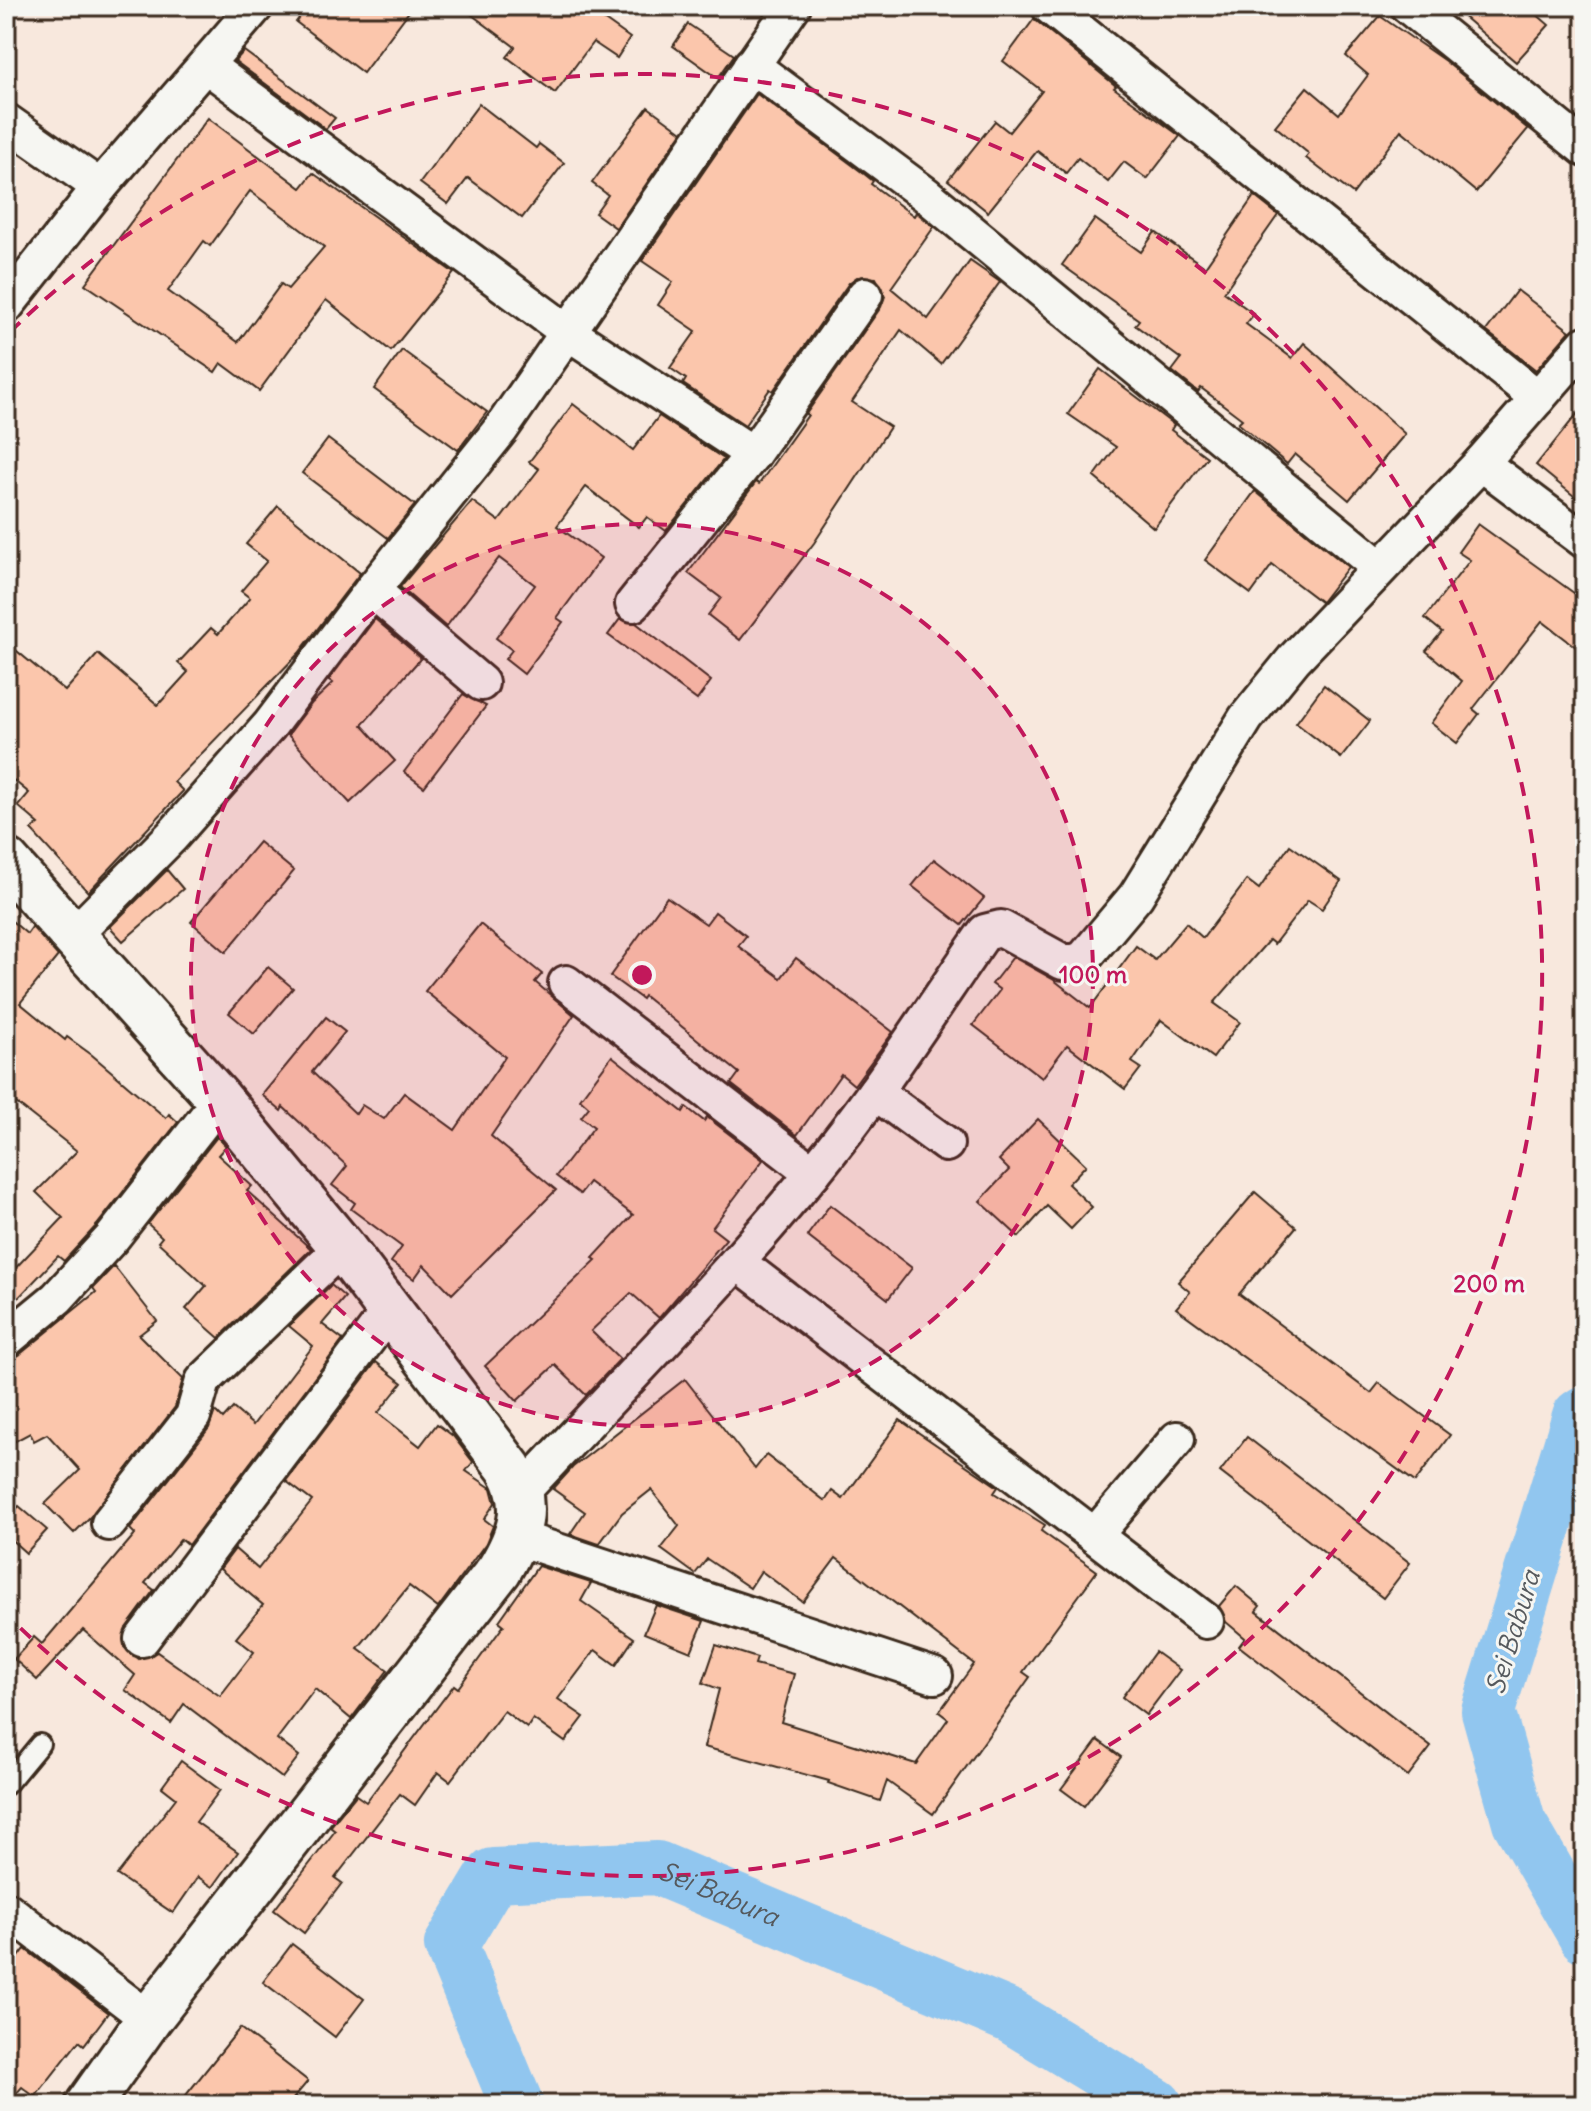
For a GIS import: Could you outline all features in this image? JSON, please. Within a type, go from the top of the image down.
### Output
[{"type":"main road","points":[[6,861],[220,1100],[342,1247],[509,1468],[521,1493],[522,1515],[518,1538],[499,1570],[149,2019],[88,2105]]},
{"type":"street","points":[[6,306],[100,187],[256,6]]},
{"type":"street","points":[[73,936],[172,836],[270,725],[372,590],[501,429],[793,6]]},
{"type":"street","points":[[1049,6],[1538,398]]},
{"type":"street","points":[[1408,6],[1585,149]]},
{"type":"street","points":[[751,65],[925,194],[1380,568]]},
{"type":"street","points":[[207,66],[569,333],[753,454]]},
{"type":"street","points":[[6,121],[100,187]]},
{"type":"street","points":[[633,604],[753,454],[865,295]]},
{"type":"street","points":[[521,1493],[737,1262],[813,1173],[875,1092],[985,932],[1001,928],[1063,962],[1084,958],[1136,896],[1246,718],[1294,659],[1481,463],[1585,344]]},
{"type":"street","points":[[1481,463],[1585,541]]},
{"type":"street","points":[[372,590],[481,683]]},
{"type":"street","points":[[566,983],[813,1173]]},
{"type":"street","points":[[875,1092],[946,1144]]},
{"type":"street","points":[[6,1340],[57,1298],[112,1238],[220,1100]]},
{"type":"street","points":[[109,1523],[193,1416],[203,1381],[342,1247]]},
{"type":"street","points":[[737,1262],[1206,1621]]},
{"type":"street","points":[[142,1639],[390,1310]]},
{"type":"street","points":[[1095,1535],[1177,1439]]},
{"type":"street","points":[[518,1538],[935,1676]]},
{"type":"street","points":[[6,1909],[149,2019]]},
{"type":"lane","points":[[6,1785],[40,1744]]},
{"type":"building","points":[[308,6],[413,6],[363,73],[296,22]]},
{"type":"building","points":[[460,6],[585,6],[630,38],[617,58],[593,42],[555,93],[507,57],[515,47]]},
{"type":"building","points":[[1451,6],[1527,6],[1549,25],[1516,62]]},
{"type":"building","points":[[1380,16],[1445,61],[1528,129],[1476,192],[1401,130],[1353,194],[1306,158],[1309,154],[1275,126],[1307,87],[1339,114],[1368,75],[1346,56]]},
{"type":"building","points":[[1034,19],[1116,86],[1114,88],[1180,136],[1147,179],[1124,162],[1108,182],[1078,158],[1066,173],[1037,151],[988,212],[948,180],[995,121],[1009,132],[1042,91],[1003,61]]},
{"type":"building","points":[[688,24],[734,55],[718,78],[673,46]]},
{"type":"building","points":[[244,51],[335,118],[326,129],[235,61]]},
{"type":"building","points":[[757,94],[863,173],[873,181],[871,184],[934,227],[891,288],[928,319],[970,261],[1000,282],[941,364],[901,330],[852,402],[890,427],[814,543],[740,640],[708,615],[721,598],[688,573],[756,482],[759,484],[881,307],[885,296],[876,278],[857,277],[849,283],[773,391],[770,389],[745,425],[683,384],[686,379],[670,368],[696,331],[658,305],[673,282],[642,261]]},
{"type":"building","points":[[479,104],[536,148],[539,144],[564,163],[522,218],[468,178],[448,204],[420,183]]},
{"type":"building","points":[[648,107],[682,132],[616,228],[595,213],[608,195],[592,183]]},
{"type":"building","points":[[208,118],[301,188],[313,173],[454,273],[391,351],[326,300],[259,391],[221,363],[215,372],[85,284]],"holes":[[[250,191],[324,247],[288,289],[281,284],[238,342],[168,291],[204,241],[210,246]]]},
{"type":"building","points":[[1254,196],[1278,215],[1224,292],[1254,314],[1246,324],[1292,358],[1304,343],[1405,434],[1349,500],[1295,454],[1287,464],[1238,423],[1242,419],[1201,388],[1198,392],[1172,371],[1181,359],[1135,325],[1139,320],[1062,265],[1095,219],[1141,252],[1155,232],[1205,267]]},
{"type":"building","points":[[1517,290],[1570,331],[1536,370],[1486,331]]},
{"type":"building","points":[[402,350],[487,412],[458,450],[374,389]]},
{"type":"building","points":[[1100,369],[1174,425],[1171,430],[1207,457],[1154,528],[1094,477],[1116,447],[1068,414]]},
{"type":"building","points":[[573,404],[633,450],[659,416],[724,459],[666,531],[647,517],[639,527],[586,487],[557,526],[601,558],[557,618],[563,622],[524,674],[505,659],[512,650],[496,638],[535,585],[499,558],[446,627],[400,587],[472,501],[499,521],[539,469],[529,462]]},
{"type":"building","points":[[1585,404],[1585,505],[1536,465]]},
{"type":"building","points":[[328,439],[415,505],[388,538],[302,473]]},
{"type":"building","points":[[1255,491],[1348,567],[1321,602],[1272,565],[1251,594],[1205,560]]},
{"type":"building","points":[[278,506],[360,573],[299,653],[174,782],[183,791],[88,892],[31,830],[39,824],[18,806],[29,793],[6,774],[6,642],[65,691],[98,654],[158,705],[188,672],[178,663],[211,628],[218,634],[250,598],[241,591],[267,561],[246,544]]},
{"type":"building","points":[[1478,524],[1585,601],[1585,654],[1542,621],[1473,709],[1479,714],[1457,743],[1431,723],[1462,681],[1426,651],[1442,632],[1425,618],[1470,560],[1458,552]]},
{"type":"building","points":[[375,619],[421,658],[362,725],[395,761],[350,803],[288,735],[312,703],[333,683],[329,680]]},
{"type":"building","points":[[620,619],[636,623],[711,681],[697,700],[608,635]]},
{"type":"building","points":[[1324,685],[1370,721],[1341,758],[1296,723]]},
{"type":"building","points":[[463,694],[486,706],[424,787],[404,772]]},
{"type":"building","points":[[259,842],[294,871],[226,952],[191,922]]},
{"type":"building","points":[[1290,845],[1341,881],[1322,909],[1308,900],[1274,944],[1269,940],[1214,1003],[1240,1022],[1213,1058],[1161,1020],[1132,1062],[1141,1068],[1125,1089],[1067,1045],[1042,1078],[973,1025],[1000,990],[992,984],[1013,957],[1054,980],[1090,1008],[1136,946],[1155,960],[1186,923],[1203,938],[1247,880],[1259,889]]},
{"type":"building","points":[[934,859],[984,898],[962,925],[912,886]]},
{"type":"building","points":[[167,870],[183,889],[123,941],[110,927]]},
{"type":"building","points":[[667,897],[706,924],[715,912],[746,936],[738,946],[781,978],[796,958],[893,1032],[854,1085],[841,1074],[797,1135],[731,1084],[739,1073],[644,996],[642,999],[610,976]]},
{"type":"building","points":[[6,916],[27,934],[32,927],[58,956],[20,1003],[65,1040],[67,1037],[92,1055],[166,1118],[169,1114],[178,1122],[97,1225],[64,1261],[58,1256],[6,1311],[6,1278],[63,1218],[36,1192],[77,1151],[6,1095]]},
{"type":"building","points":[[480,924],[542,974],[535,982],[574,1015],[491,1136],[556,1190],[452,1294],[424,1265],[414,1279],[391,1262],[402,1247],[351,1209],[355,1203],[332,1185],[347,1166],[283,1107],[281,1111],[262,1095],[326,1017],[345,1032],[312,1072],[356,1114],[362,1105],[384,1119],[404,1093],[455,1130],[505,1057],[425,991]]},
{"type":"building","points":[[268,967],[293,988],[254,1034],[229,1013]]},
{"type":"building","points":[[612,1056],[683,1112],[686,1107],[704,1121],[707,1117],[763,1160],[712,1228],[726,1239],[659,1318],[631,1293],[591,1331],[620,1359],[586,1395],[555,1365],[517,1401],[485,1366],[596,1260],[593,1258],[633,1215],[589,1182],[580,1194],[556,1176],[594,1127],[581,1117],[589,1107],[580,1099]]},
{"type":"building","points":[[1038,1119],[1086,1165],[1068,1184],[1092,1207],[1071,1229],[1047,1206],[1019,1237],[980,1201],[1009,1170],[999,1160]]},
{"type":"building","points":[[217,1137],[226,1146],[218,1155],[252,1186],[247,1191],[311,1249],[219,1338],[186,1309],[206,1286],[158,1242],[162,1237],[148,1224]]},
{"type":"building","points":[[1255,1192],[1296,1227],[1239,1294],[1371,1393],[1379,1383],[1450,1435],[1415,1482],[1176,1308],[1190,1292],[1178,1282]]},
{"type":"building","points":[[830,1205],[912,1268],[888,1299],[807,1236]]},
{"type":"building","points":[[114,1266],[157,1321],[139,1335],[183,1379],[175,1407],[91,1516],[74,1533],[45,1504],[80,1470],[47,1434],[34,1441],[30,1433],[6,1446],[6,1360],[19,1355],[96,1292],[93,1288]]},
{"type":"building","points":[[331,1285],[345,1297],[322,1324],[343,1340],[188,1545],[181,1539],[145,1583],[154,1590],[126,1628],[124,1647],[139,1659],[157,1652],[220,1696],[254,1652],[236,1638],[263,1605],[220,1569],[235,1549],[258,1569],[312,1501],[286,1481],[376,1362],[402,1383],[378,1413],[420,1446],[437,1424],[453,1436],[473,1462],[466,1471],[491,1488],[495,1503],[484,1519],[493,1526],[486,1543],[438,1608],[409,1586],[358,1648],[388,1670],[351,1719],[315,1689],[277,1739],[299,1756],[282,1778],[184,1704],[171,1723],[125,1690],[135,1675],[83,1630],[37,1680],[14,1659],[34,1637],[42,1644],[135,1534],[130,1529],[209,1428],[215,1411],[223,1419],[233,1408],[253,1425],[313,1346],[289,1326]]},
{"type":"building","points":[[685,1379],[755,1469],[766,1455],[825,1501],[832,1491],[843,1499],[900,1420],[998,1487],[994,1493],[1045,1525],[1041,1531],[1097,1571],[1023,1672],[1030,1677],[933,1814],[887,1781],[880,1801],[829,1781],[704,1747],[719,1689],[703,1683],[716,1645],[757,1658],[755,1664],[794,1674],[781,1722],[916,1764],[948,1719],[939,1712],[974,1664],[836,1558],[803,1602],[761,1571],[750,1588],[707,1559],[695,1574],[661,1549],[679,1526],[651,1490],[622,1513],[599,1544],[570,1534],[585,1512],[553,1489],[573,1467]]},
{"type":"building","points":[[1247,1437],[1410,1563],[1383,1598],[1220,1472]]},
{"type":"building","points":[[19,1506],[47,1530],[26,1553],[6,1535],[6,1520]]},
{"type":"building","points":[[538,1566],[591,1583],[581,1601],[634,1638],[616,1665],[595,1650],[558,1699],[584,1717],[565,1742],[533,1719],[527,1728],[504,1711],[450,1781],[438,1772],[415,1805],[400,1794],[335,1878],[342,1883],[304,1933],[274,1910],[335,1831],[330,1827],[356,1795],[366,1802],[454,1685],[458,1688],[504,1625],[499,1621]]},
{"type":"building","points":[[1236,1586],[1260,1606],[1256,1611],[1431,1747],[1408,1777],[1239,1646],[1245,1638],[1226,1622],[1219,1606]]},
{"type":"building","points":[[656,1605],[704,1621],[691,1652],[644,1633]]},
{"type":"building","points":[[1155,1652],[1180,1670],[1146,1715],[1122,1697]]},
{"type":"building","points":[[1098,1740],[1121,1757],[1084,1806],[1061,1789]]},
{"type":"building","points":[[181,1761],[220,1790],[196,1822],[238,1852],[213,1887],[198,1877],[173,1913],[117,1875],[176,1798],[162,1787]]},
{"type":"building","points":[[292,1944],[364,1999],[335,2037],[263,1982]]},
{"type":"building","points":[[25,1949],[108,2013],[84,2045],[79,2041],[35,2097],[22,2087],[6,2105],[6,1974]]},
{"type":"building","points":[[240,2028],[308,2081],[288,2105],[178,2105]]},
{"type":"waterway","name":"Sei Babura","points":[[1585,1412],[1579,1416],[1488,1711],[1519,1822],[1585,1936]]},
{"type":"waterway","name":"Sei Babura","points":[[517,2105],[451,1945],[493,1875],[657,1868],[1010,2016],[1156,2105]]}]
